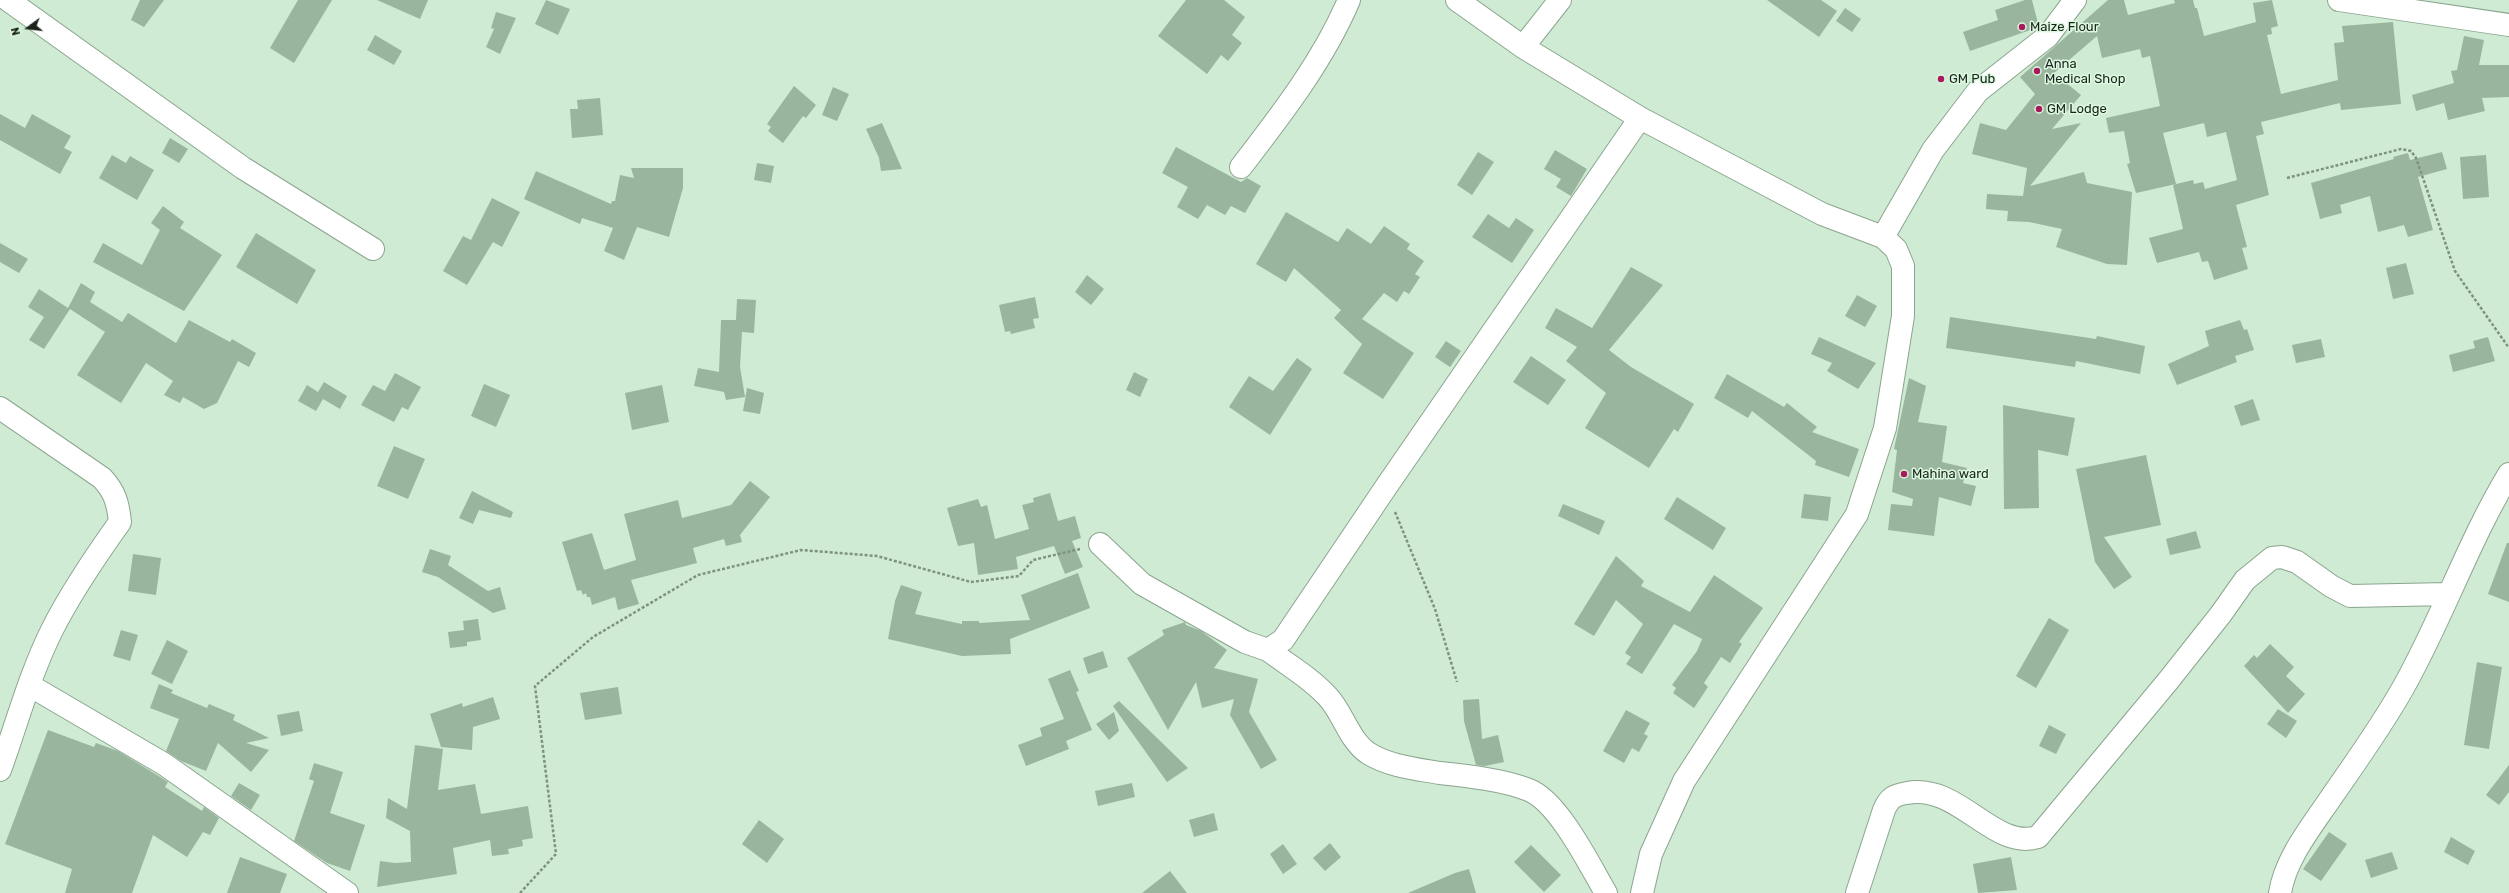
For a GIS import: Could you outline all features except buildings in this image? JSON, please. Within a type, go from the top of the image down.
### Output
[{"type":"street","points":[[8,0],[243,168],[373,249]]},
{"type":"street","points":[[1241,167],[1298,92],[1342,17],[1349,0]]},
{"type":"street","points":[[1457,0],[1523,47],[1640,118],[1822,214],[1883,237],[1896,249],[1903,266],[1903,316],[1885,428],[1857,514],[1684,781],[1651,854],[1642,893]]},
{"type":"street","points":[[1523,47],[1560,0]]},
{"type":"street","points":[[1883,237],[1933,150],[1978,91],[2048,36],[2075,0]]},
{"type":"street","points":[[2339,0],[2509,25]]},
{"type":"street","points":[[1268,650],[1283,640],[1386,487],[1640,118]]},
{"type":"street","points":[[0,408],[102,478],[112,489],[118,502],[120,522],[85,571],[55,624],[29,685],[0,770]]},
{"type":"street","points":[[2278,890],[2295,853],[2402,690],[2430,638],[2448,594],[2489,508],[2509,474]]},
{"type":"street","points":[[1100,544],[1142,584],[1245,642],[1268,650],[1328,697],[1359,744],[1368,753],[1386,761],[1419,770],[1468,776],[1530,790],[1554,810],[1569,831],[1606,893]]},
{"type":"street","points":[[1857,893],[1884,810],[1890,799],[1897,795],[1926,791],[1949,799],[2000,832],[2016,839],[2024,840],[2038,837],[2168,682],[2222,614],[2245,580],[2272,558],[2282,557],[2297,562],[2331,586],[2350,596],[2448,594]]},
{"type":"street","points":[[29,685],[164,764],[347,893]]},
{"type":"path","points":[[2287,178],[2365,160],[2401,149],[2411,150],[2416,158],[2455,272],[2509,348]]},
{"type":"path","points":[[1386,487],[1400,527],[1435,609],[1457,682]]},
{"type":"path","points":[[520,893],[556,854],[535,686],[593,637],[698,575],[801,550],[877,556],[971,582],[1020,576],[1033,560],[1100,544]]},
{"type":"place","name":"Maize Flour","points":[[2022,27]]},
{"type":"place","name":"Anna Medical Shop","points":[[2037,71]]},
{"type":"place","name":"GM Pub","points":[[1941,79]]},
{"type":"place","name":"GM Lodge","points":[[2039,109]]},
{"type":"place","name":"Mahina ward","points":[[1904,474]]}]
